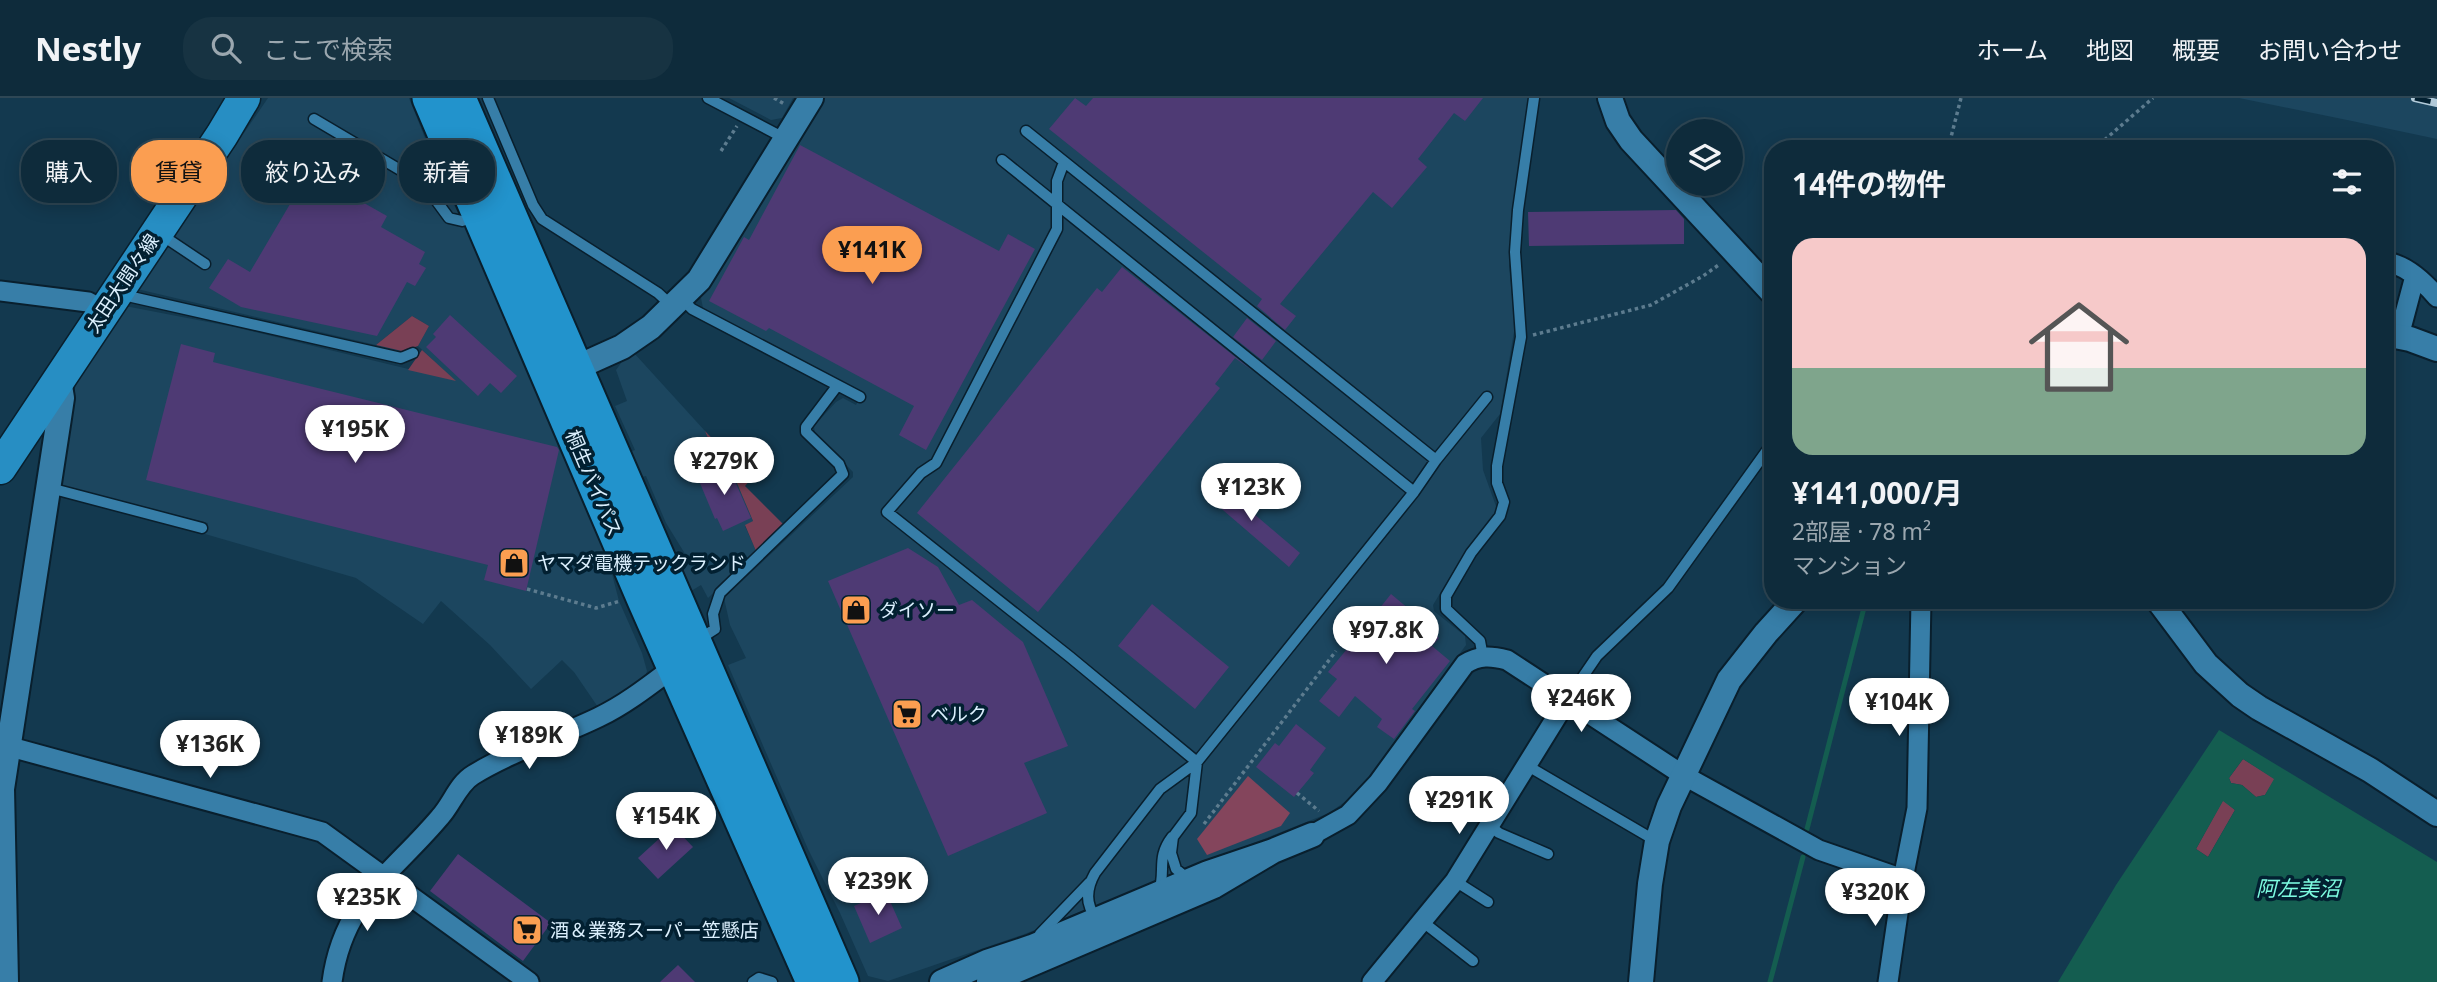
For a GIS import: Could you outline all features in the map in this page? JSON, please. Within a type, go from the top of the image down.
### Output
[{"type":"highway","name":"桐生バイパス","points":[[429,98],[479,216],[562,374],[695,642],[842,982]]},
{"type":"highway","name":"桐生バイパス","points":[[460,98],[674,667],[813,982]]},
{"type":"main road","name":"太田大間々線","points":[[0,468],[244,98]]},
{"type":"street","points":[[562,374],[622,347],[651,327],[699,280],[811,98]]},
{"type":"street","points":[[1610,98],[1624,131],[1764,283]]},
{"type":"street","points":[[2394,264],[2415,276],[2437,297]]},
{"type":"street","points":[[2394,330],[2415,276]]},
{"type":"street","points":[[0,292],[88,302],[110,300]]},
{"type":"street","points":[[2394,336],[2437,349]]},
{"type":"street","points":[[6,982],[1,808],[7,746],[62,398],[59,380]]},
{"type":"street","points":[[1642,982],[1644,936],[1657,842],[1669,806],[1730,680],[1766,632],[1788,609]]},
{"type":"street","points":[[1888,982],[1903,879],[1917,808],[1921,609]]},
{"type":"street","points":[[2165,609],[2206,664],[2240,695],[2370,770],[2437,814]]},
{"type":"street","points":[[1156,903],[1192,880],[1312,835],[1348,815],[1378,783],[1465,664],[1474,658],[1483,657],[1507,660],[1683,775],[1819,850],[1903,879]]},
{"type":"street","points":[[332,982],[335,960],[344,932],[363,901],[383,876],[442,816],[471,776],[611,711],[674,667]]},
{"type":"street","points":[[1372,982],[1455,881],[1567,700]]},
{"type":"street","points":[[7,746],[321,832],[529,982]]},
{"type":"street","points":[[942,982],[988,972],[1032,947],[1105,924],[1156,903],[1214,886],[1273,851]]},
{"type":"lane","points":[[488,98],[533,205],[542,219],[652,289],[860,397]]},
{"type":"lane","points":[[708,98],[787,139]]},
{"type":"lane","points":[[1483,657],[1480,641],[1446,609],[1446,596],[1471,553],[1503,509],[1504,502],[1497,483],[1497,466],[1521,337],[1516,241],[1534,98]]},
{"type":"lane","points":[[314,119],[424,184],[449,218],[462,221],[479,216]]},
{"type":"lane","points":[[1026,131],[1436,460]]},
{"type":"lane","points":[[1002,160],[1414,492]]},
{"type":"lane","points":[[1063,162],[1057,181],[1057,229],[936,463],[921,473],[887,512],[1197,762]]},
{"type":"lane","points":[[157,232],[205,264]]},
{"type":"lane","points":[[110,300],[132,297],[401,358],[413,353]]},
{"type":"lane","points":[[695,642],[715,629],[713,614],[720,593],[841,478],[842,469],[806,432],[806,427],[838,386]]},
{"type":"lane","points":[[988,972],[1047,929],[1090,881],[1160,789],[1197,762],[1487,397]]},
{"type":"lane","points":[[1567,700],[1587,667],[1668,587],[1764,454]]},
{"type":"lane","points":[[48,488],[202,528]]},
{"type":"lane","points":[[1156,903],[1161,884],[1163,849],[1191,813],[1197,762]]},
{"type":"lane","points":[[1526,765],[1657,842]]},
{"type":"lane","points":[[1490,826],[1499,833],[1548,854]]},
{"type":"lane","points":[[1172,837],[1171,853],[1177,869],[1182,876],[1192,880]]},
{"type":"lane","points":[[1090,881],[1090,911],[1105,924]]},
{"type":"lane","points":[[1455,881],[1488,902]]},
{"type":"lane","points":[[1423,922],[1473,961]]},
{"type":"lane","points":[[753,982],[759,978],[772,982]]},
{"type":"path","points":[[1950,140],[1961,98]]},
{"type":"path","points":[[2104,140],[2153,98]]},
{"type":"path","points":[[721,151],[738,124]]},
{"type":"path","points":[[1521,337],[1651,305],[1703,276],[1735,252]]},
{"type":"path","points":[[527,589],[596,608],[628,597]]},
{"type":"path","points":[[1204,824],[1336,651]]},
{"type":"path","points":[[1297,793],[1320,811]]},
{"type":"shaded area","points":[[268,98],[409,98],[426,140],[399,140],[399,203],[453,203],[608,559],[619,601],[647,671],[637,686],[600,710],[574,672],[562,660],[531,689],[490,645],[441,601],[423,624],[356,578],[205,534],[208,523],[63,486],[59,480],[76,383],[125,306],[234,327],[454,380],[418,346],[429,326],[412,316],[376,345],[137,289],[196,203],[227,203],[227,158]]},
{"type":"shaded area","points":[[729,98],[793,98],[782,118],[771,120]]},
{"type":"shaded area","points":[[821,98],[1529,98],[1513,207],[1509,266],[1515,326],[1500,414],[1481,438],[1483,470],[1497,509],[1466,550],[1433,605],[1434,611],[1465,636],[1466,645],[1368,778],[1346,801],[1329,813],[1022,935],[888,981],[868,976],[808,849],[728,665],[746,658],[730,625],[724,598],[853,477],[853,472],[815,433],[814,426],[836,402],[843,398],[856,405],[862,393],[703,308],[700,293]]},
{"type":"shaded area","points":[[2239,98],[2437,98],[2437,139],[2352,121]]},
{"type":"shaded area","points":[[412,316],[429,326],[418,346],[402,351],[376,345]]},
{"type":"shaded area","points":[[422,350],[456,381],[408,370]]},
{"type":"shaded area","points":[[634,353],[705,431],[719,465],[728,462],[753,521],[745,526],[756,551],[708,598],[701,585],[691,591],[679,562],[687,557],[666,523],[646,476],[641,477],[630,452],[635,450],[615,406],[627,401],[616,370],[621,363],[619,359]]},
{"type":"shaded area","points":[[705,431],[751,479],[745,486],[784,525],[756,551],[745,525],[753,521],[728,462],[719,465]]},
{"type":"shaded area","points":[[2243,759],[2275,779],[2265,795],[2256,797],[2242,785],[2231,783],[2229,778]]},
{"type":"shaded area","points":[[1248,776],[1290,813],[1281,826],[1207,855],[1197,839]]},
{"type":"shaded area","points":[[2223,800],[2235,810],[2208,857],[2196,849]]},
{"type":"water","name":"阿左美沼","points":[[2219,730],[2437,862],[2437,982],[2058,982],[2116,885]],"holes":[[[2243,759],[2274,779],[2265,795],[2256,797],[2242,785],[2231,783],[2229,778]],[[2223,801],[2235,810],[2208,857],[2196,849]]]},
{"type":"building","points":[[1075,98],[1086,106],[1093,98],[1483,98],[1465,121],[1454,113],[1418,159],[1427,167],[1392,208],[1373,192],[1280,304],[1296,316],[1285,330],[1257,306],[1262,299],[1049,129]]},
{"type":"building","points":[[800,145],[999,251],[1008,234],[1035,249],[926,450],[899,435],[914,406],[769,328],[766,331],[709,301],[744,237],[749,240]]},
{"type":"building","points":[[291,203],[364,203],[387,216],[381,227],[425,252],[419,264],[426,268],[415,286],[407,282],[377,336],[241,307],[209,288],[228,259],[250,272]]},
{"type":"building","points":[[1676,210],[1684,219],[1684,244],[1529,246],[1528,212]]},
{"type":"building","points":[[1122,267],[1253,371],[1235,358],[1215,384],[1220,388],[1038,612],[917,513],[1097,288],[1102,292]]},
{"type":"building","points":[[450,315],[517,376],[501,393],[490,383],[478,396],[426,347],[436,337],[433,334]]},
{"type":"building","points":[[1247,318],[1276,341],[1262,360],[1233,337]]},
{"type":"building","points":[[181,344],[215,353],[213,362],[557,447],[559,450],[526,591],[484,580],[488,565],[146,480]]},
{"type":"building","points":[[727,463],[751,518],[723,531],[717,518],[715,519],[697,476]]},
{"type":"building","points":[[1213,479],[1300,553],[1289,567],[1202,492]]},
{"type":"building","points":[[908,548],[938,567],[959,605],[972,600],[1023,642],[1068,746],[1024,763],[1047,813],[948,856],[828,581]]},
{"type":"building","points":[[1391,594],[1421,619],[1418,622],[1439,638],[1432,646],[1450,661],[1412,709],[1415,711],[1394,739],[1377,727],[1382,719],[1355,696],[1339,717],[1319,701],[1337,679],[1328,672],[1347,649],[1338,642],[1354,622],[1363,629]]},
{"type":"building","points":[[1152,604],[1229,667],[1195,709],[1118,646]]},
{"type":"building","points":[[1296,724],[1326,748],[1310,770],[1314,773],[1294,797],[1256,767],[1275,743],[1279,746]]},
{"type":"building","points":[[673,826],[693,847],[658,879],[638,858]]},
{"type":"building","points":[[458,854],[551,923],[523,961],[430,891]]},
{"type":"building","points":[[886,892],[902,928],[870,943],[854,906]]},
{"type":"building","points":[[678,965],[695,982],[660,982]]},
{"type":"waterway","points":[[1807,829],[1864,609]]},
{"type":"waterway","points":[[1770,982],[1803,857]]},
{"type":"railway","points":[[2415,98],[2437,103]]},
{"type":"place","name":"ヤマダ電機テックランド","points":[[514,563]]},
{"type":"place","name":"ダイソー","points":[[856,610]]},
{"type":"place","name":"ベルク","points":[[907,714]]},
{"type":"place","name":"酒＆業務スーパー笠懸店","points":[[527,930]]}]
